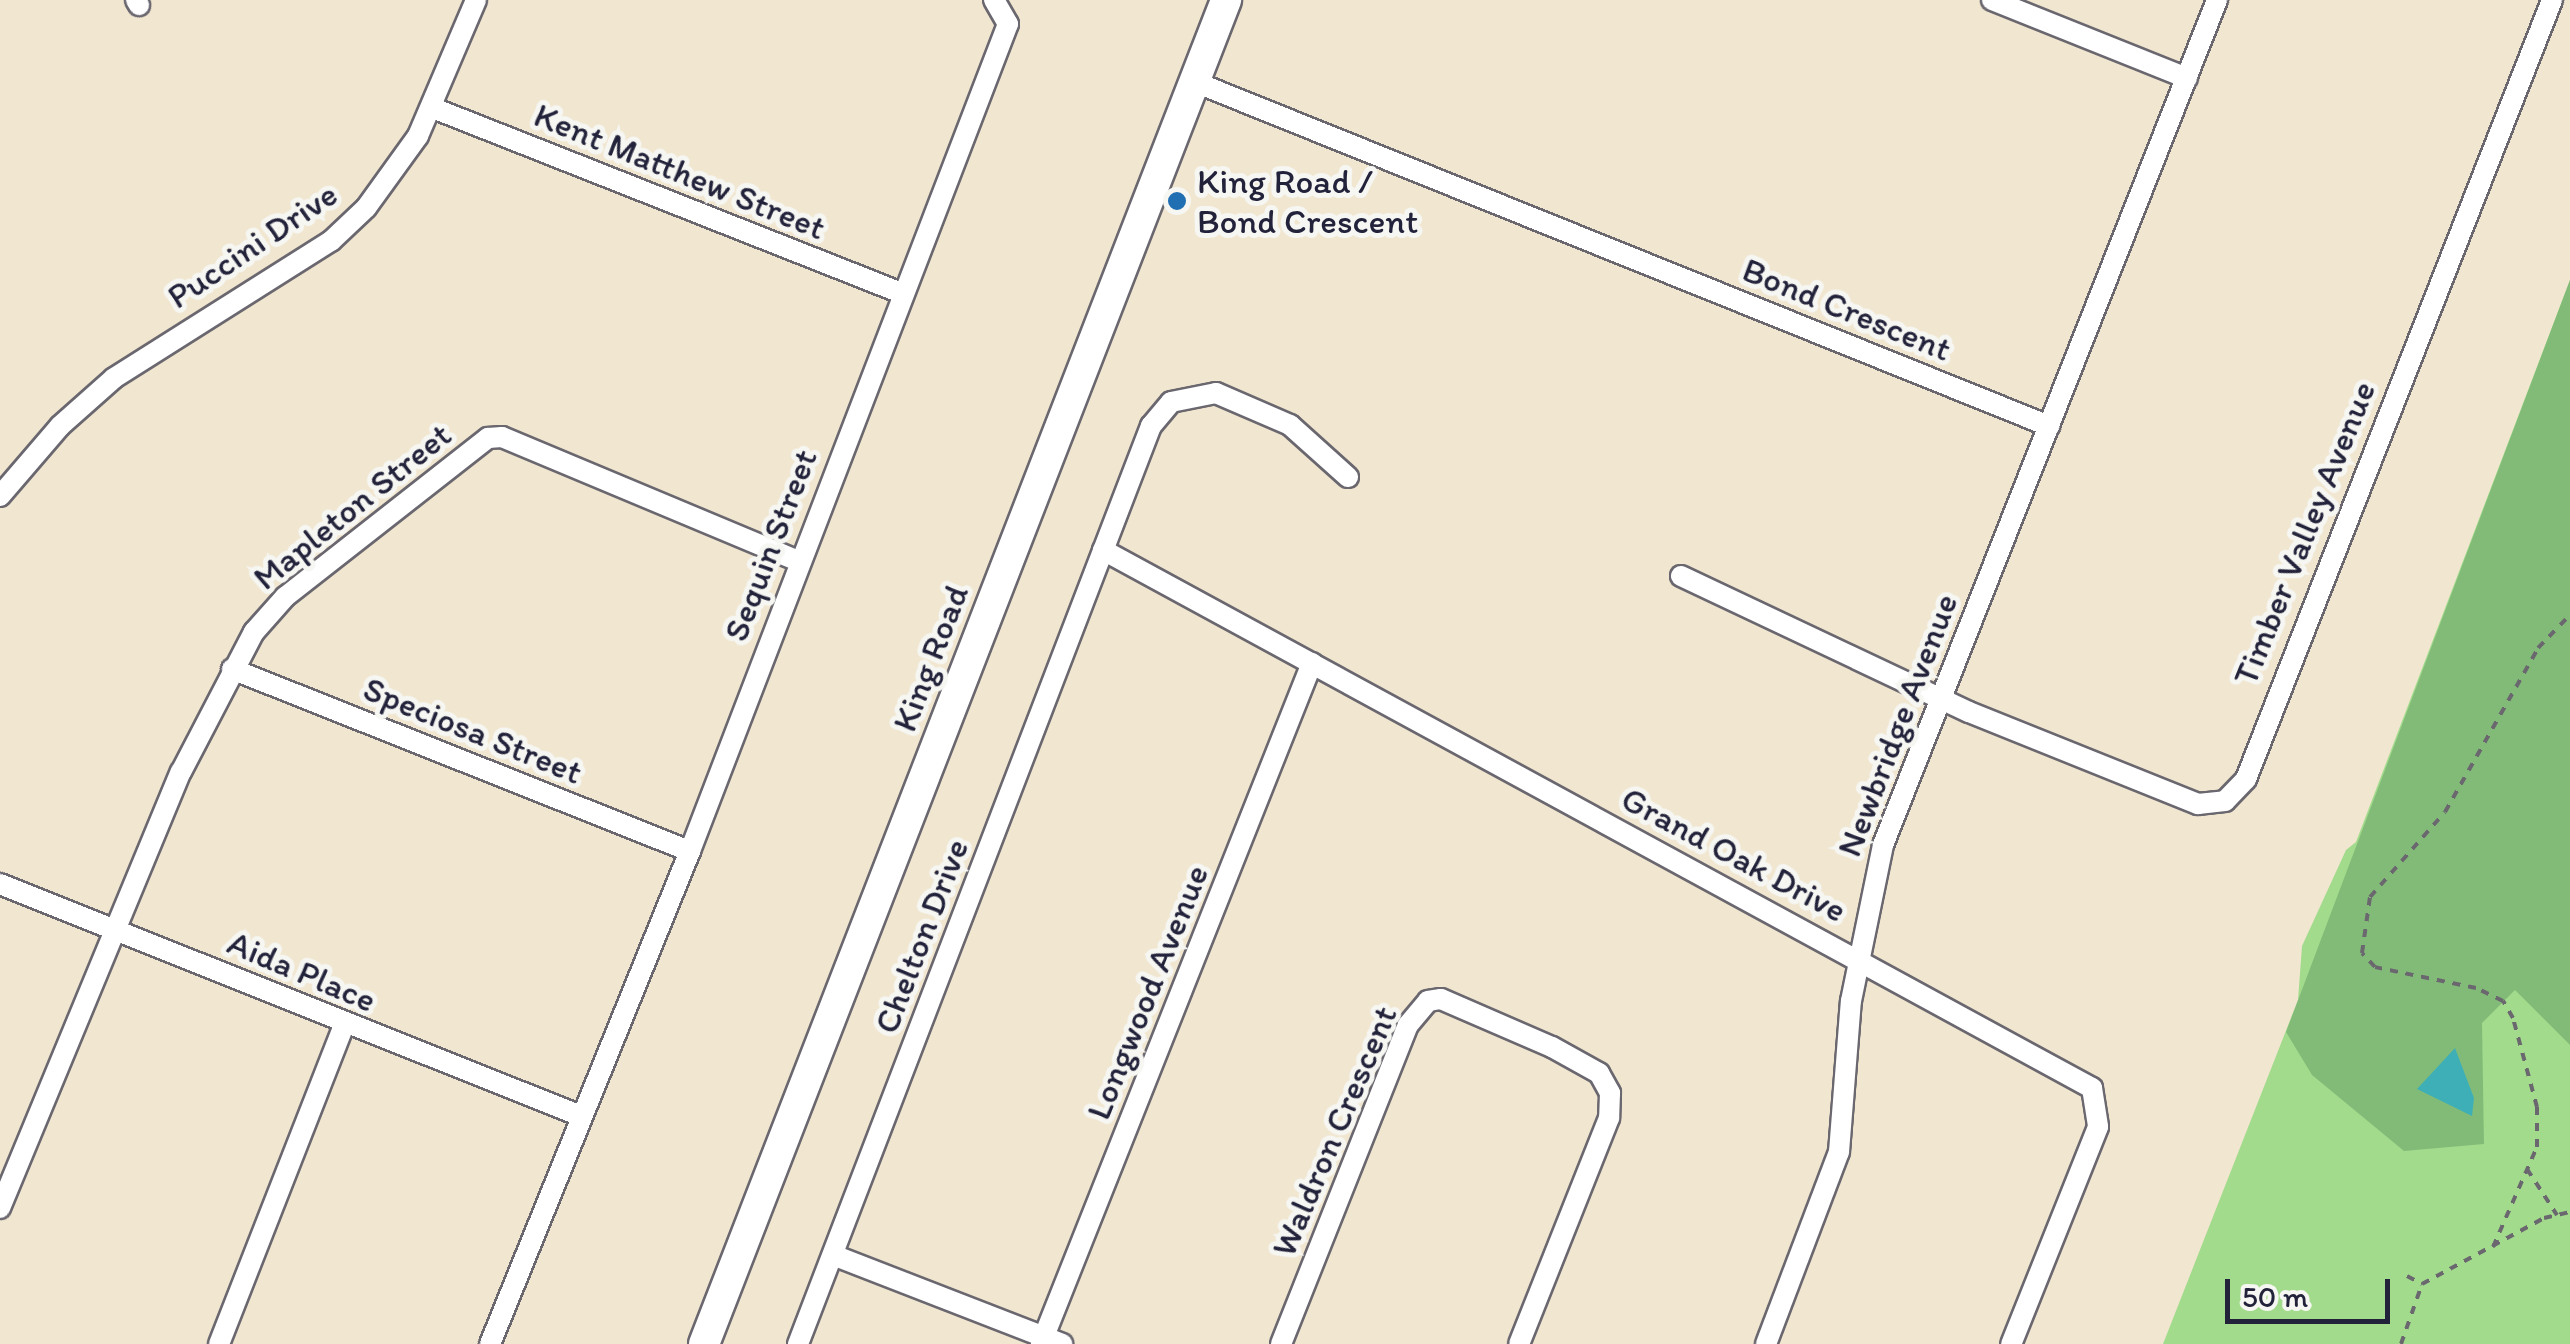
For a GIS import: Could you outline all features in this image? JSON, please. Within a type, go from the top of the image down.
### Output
[{"type":"main road","name":"King Road","points":[[704,1344],[1226,0]]},
{"type":"street","name":"Puccini Drive","points":[[0,496],[60,426],[136,361],[331,240],[397,170],[433,108],[476,0]]},
{"type":"street","points":[[1992,0],[2187,78]]},
{"type":"street","points":[[2049,426],[2217,0]]},
{"type":"street","name":"Timber Valley Avenue","points":[[1681,576],[1941,698],[2198,804],[2213,806],[2237,791],[2552,0]]},
{"type":"street","name":"Sequin Street","points":[[490,1344],[690,851],[798,561],[1008,24],[1005,3]]},
{"type":"street","name":"Bond Crescent","points":[[1195,82],[2049,426]]},
{"type":"street","name":"Kent Matthew Street","points":[[433,108],[904,294]]},
{"type":"street","name":"Chelton Drive","points":[[798,1344],[1151,426],[1183,396],[1216,393],[1290,425],[1348,478]]},
{"type":"street","name":"Newbridge Avenue","points":[[1766,1344],[1834,1171],[1857,959],[1883,845],[2049,426]]},
{"type":"street","name":"Mapleton Street","points":[[0,1208],[115,929],[232,669],[285,596],[488,438],[502,437],[798,561]]},
{"type":"street","name":"Grand Oak Drive","points":[[1103,550],[2092,1088],[2098,1126],[2011,1344]]},
{"type":"street","name":"Longwood Avenue","points":[[1049,1342],[1312,663]]},
{"type":"street","name":"Speciosa Street","points":[[232,669],[690,851]]},
{"type":"street","name":"Aida Place","points":[[0,884],[344,1025],[581,1116]]},
{"type":"street","name":"Waldron Crescent","points":[[1281,1344],[1408,1025],[1428,1001],[1441,999],[1564,1054],[1598,1073],[1610,1092],[1609,1118],[1519,1344]]},
{"type":"street","points":[[219,1344],[344,1025]]},
{"type":"street","points":[[833,1255],[1049,1342]]},
{"type":"path","points":[[2493,1247],[2537,1147],[2537,1107],[2504,1002],[2476,988],[2375,967],[2362,953],[2370,896],[2445,812],[2538,648],[2570,615]]},
{"type":"path","points":[[2527,1168],[2557,1215]]},
{"type":"path","points":[[2401,1344],[2422,1284],[2570,1212]]},
{"type":"path","points":[[2407,1276],[2422,1284]]},
{"type":"green space","points":[[2570,280],[2570,1344],[2163,1344],[2298,1000],[2302,946],[2346,850],[2356,842]]},
{"type":"green space","points":[[2570,280],[2570,1045],[2515,990],[2482,1023],[2484,1144],[2404,1151],[2312,1075],[2286,1032]]},
{"type":"water","points":[[2455,1048],[2474,1098],[2472,1116],[2417,1089]]},
{"type":"place","name":"King Road / Bond Crescent","points":[[1177,201]]}]
